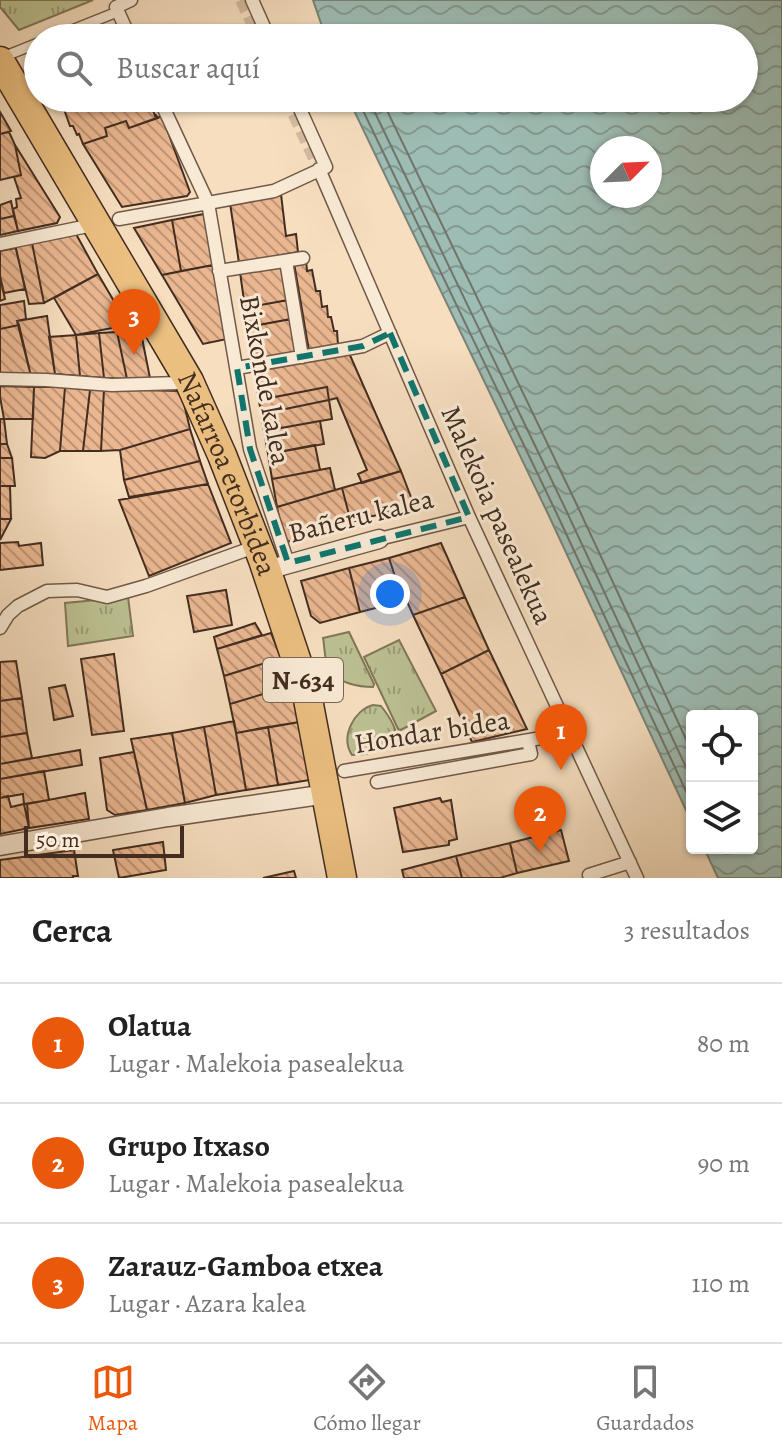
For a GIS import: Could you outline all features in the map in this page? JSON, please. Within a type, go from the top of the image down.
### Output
[{"type":"highway","name":"Nafarroa etorbidea","points":[[0,60],[24,101]]},
{"type":"highway","name":"Nafarroa etorbidea","points":[[31,112],[189,381],[277,566],[306,689],[342,878]]},
{"type":"street","points":[[124,24],[116,7],[131,0]]},
{"type":"street","points":[[252,0],[263,24]]},
{"type":"street","name":"Bixkonde kalea","points":[[166,112],[208,203],[250,449],[277,566]]},
{"type":"street","name":"Malekoia pasealekua","points":[[301,112],[326,167],[319,169],[469,517],[637,878]]},
{"type":"street","points":[[119,219],[274,191],[319,169]]},
{"type":"street","points":[[0,244],[83,227]]},
{"type":"street","points":[[219,271],[303,258]]},
{"type":"street","points":[[286,261],[302,357]]},
{"type":"street","points":[[237,368],[363,346],[390,333]]},
{"type":"street","points":[[0,379],[112,385],[179,383]]},
{"type":"street","name":"Bañeru kalea","points":[[277,566],[469,517]]},
{"type":"street","points":[[0,628],[18,606],[47,591],[77,590],[107,597],[246,550]]},
{"type":"street","name":"Hondar bidea","points":[[344,771],[571,733]]},
{"type":"street","name":"Hondar bidea","points":[[377,782],[531,754],[528,741]]},
{"type":"street","points":[[0,846],[327,794]]},
{"type":"street","points":[[589,875],[630,862]]},
{"type":"lane","points":[[87,24],[117,12]]},
{"type":"lane","points":[[0,60],[24,49]]},
{"type":"highlighted area","points":[[390,333],[469,517],[288,563],[250,449],[237,368],[363,346]]},
{"type":"green space","points":[[0,0],[93,0],[34,24],[24,24],[24,28],[19,30],[0,7]]},
{"type":"green space","points":[[128,597],[133,636],[68,646],[65,603]]},
{"type":"green space","points":[[349,632],[373,687],[343,681],[328,668],[323,638]]},
{"type":"green space","points":[[399,640],[436,711],[399,731],[364,657]]},
{"type":"green space","points":[[373,705],[381,706],[390,719],[397,744],[352,755],[348,740],[351,725],[360,712]]},
{"type":"water","points":[[313,0],[782,0],[782,878],[718,878],[707,854],[758,854],[758,710],[686,710],[686,810],[355,112],[758,112],[758,24],[321,24]]},
{"type":"building","points":[[0,112],[11,131],[0,134]]},
{"type":"building","points":[[65,112],[154,112],[158,118],[129,128],[126,121],[105,128],[107,136],[83,144],[79,134],[70,126]]},
{"type":"building","points":[[162,116],[190,192],[187,196],[122,207],[83,144],[107,136],[105,128],[126,121],[129,128]]},
{"type":"building","points":[[9,132],[21,175],[0,180],[0,134]]},
{"type":"building","points":[[15,145],[60,217],[57,223],[18,231],[13,209],[17,207],[16,199],[21,198],[14,177],[21,175]]},
{"type":"building","points":[[281,194],[286,236],[296,234],[298,252],[239,263],[230,203]]},
{"type":"building","points":[[11,201],[14,216],[0,219],[0,205]]},
{"type":"building","points":[[204,214],[213,265],[181,271],[172,220]]},
{"type":"building","points":[[14,216],[18,231],[0,235],[0,219]]},
{"type":"building","points":[[172,220],[181,271],[162,275],[134,228]]},
{"type":"building","points":[[76,234],[98,274],[44,303],[31,238]]},
{"type":"building","points":[[31,238],[44,303],[29,304],[14,241]]},
{"type":"building","points":[[16,248],[25,289],[4,293],[0,251]]},
{"type":"building","points":[[306,260],[307,271],[312,270],[316,291],[320,291],[322,307],[327,306],[328,317],[331,317],[334,331],[337,331],[338,345],[309,351],[294,263]]},
{"type":"building","points":[[283,264],[288,300],[245,308],[240,272]]},
{"type":"building","points":[[213,265],[227,339],[203,344],[162,275]]},
{"type":"building","points":[[98,274],[128,325],[76,335],[54,298]]},
{"type":"building","points":[[0,277],[5,299],[0,301]]},
{"type":"building","points":[[288,300],[291,319],[248,327],[245,308]]},
{"type":"building","points":[[24,301],[26,319],[17,321],[19,325],[0,329],[0,305]]},
{"type":"building","points":[[47,316],[55,374],[31,376],[17,321]]},
{"type":"building","points":[[291,319],[296,354],[253,361],[248,327]]},
{"type":"building","points":[[19,325],[31,376],[0,378],[0,329]]},
{"type":"building","points":[[117,332],[141,333],[150,378],[127,379]]},
{"type":"building","points":[[117,332],[127,379],[104,378],[99,333]]},
{"type":"building","points":[[99,333],[104,378],[80,376],[76,335]]},
{"type":"building","points":[[76,335],[80,376],[55,374],[49,337]]},
{"type":"building","points":[[349,353],[401,471],[362,483],[358,474],[367,470],[337,398],[329,400],[327,387],[259,400],[254,371]]},
{"type":"building","points":[[0,386],[34,387],[33,419],[4,419]]},
{"type":"building","points":[[34,387],[65,387],[60,451],[45,458],[31,457]]},
{"type":"building","points":[[65,387],[90,390],[83,451],[60,451]]},
{"type":"building","points":[[327,387],[329,400],[261,414],[259,400]]},
{"type":"building","points":[[104,389],[181,391],[190,429],[120,450],[101,451]]},
{"type":"building","points":[[104,389],[101,451],[83,451],[90,390]]},
{"type":"building","points":[[329,400],[332,419],[264,431],[261,414]]},
{"type":"building","points":[[0,419],[4,419],[7,444],[0,444]]},
{"type":"building","points":[[320,421],[324,444],[268,454],[264,431]]},
{"type":"building","points":[[190,429],[200,461],[124,480],[120,450]]},
{"type":"building","points":[[0,444],[7,444],[12,458],[0,458]]},
{"type":"building","points":[[315,445],[320,470],[272,479],[268,454]]},
{"type":"building","points":[[0,458],[12,458],[15,486],[0,486]]},
{"type":"building","points":[[200,461],[208,484],[129,497],[124,480]]},
{"type":"building","points":[[330,468],[335,490],[277,507],[272,479]]},
{"type":"building","points":[[401,471],[414,505],[351,522],[342,488]]},
{"type":"building","points":[[208,484],[231,543],[149,576],[119,500]]},
{"type":"building","points":[[0,486],[10,486],[11,519],[0,519]]},
{"type":"building","points":[[342,488],[351,522],[284,543],[277,507]]},
{"type":"building","points":[[0,519],[11,519],[0,540]]},
{"type":"building","points":[[18,542],[19,546],[41,543],[43,565],[0,570],[0,543]]},
{"type":"building","points":[[441,543],[465,597],[413,615],[406,599],[403,601],[389,558]]},
{"type":"building","points":[[389,558],[403,601],[360,612],[349,568]]},
{"type":"building","points":[[349,568],[360,612],[320,623],[311,616],[301,581]]},
{"type":"building","points":[[226,590],[232,625],[194,632],[187,596]]},
{"type":"building","points":[[465,597],[489,650],[441,674],[413,615]]},
{"type":"building","points":[[255,623],[262,635],[217,649],[214,637]]},
{"type":"building","points":[[271,633],[281,658],[224,676],[217,649]]},
{"type":"building","points":[[489,650],[527,729],[472,742],[441,674]]},
{"type":"building","points":[[114,654],[124,731],[92,735],[81,659]]},
{"type":"building","points":[[281,658],[290,686],[230,704],[224,676]]},
{"type":"building","points":[[16,661],[22,698],[0,701],[0,662]]},
{"type":"building","points":[[65,685],[73,716],[54,720],[49,688]]},
{"type":"building","points":[[290,686],[300,722],[236,733],[230,704]]},
{"type":"building","points":[[22,698],[27,733],[0,737],[0,701]]},
{"type":"building","points":[[234,721],[246,790],[216,795],[204,727]]},
{"type":"building","points":[[300,722],[310,780],[278,785],[268,727]]},
{"type":"building","points":[[204,727],[216,795],[185,803],[172,733]]},
{"type":"building","points":[[268,727],[278,785],[246,790],[236,733]]},
{"type":"building","points":[[27,733],[32,758],[0,764],[0,737]]},
{"type":"building","points":[[172,733],[185,803],[147,810],[131,739]]},
{"type":"building","points":[[80,750],[82,765],[0,779],[0,764]]},
{"type":"building","points":[[134,752],[147,810],[115,815],[107,810],[100,758]]},
{"type":"building","points":[[44,771],[49,800],[24,804],[23,794],[0,798],[0,779]]},
{"type":"building","points":[[85,793],[89,819],[29,828],[27,804]]},
{"type":"building","points":[[8,796],[11,807],[24,804],[29,828],[0,834],[0,798]]},
{"type":"building","points":[[440,798],[442,802],[451,800],[457,839],[449,841],[449,845],[403,852],[394,808]]},
{"type":"building","points":[[561,830],[569,861],[517,873],[510,843]]},
{"type":"building","points":[[163,842],[166,870],[119,878],[113,850]]},
{"type":"building","points":[[510,843],[517,873],[500,878],[462,878],[456,856]]},
{"type":"building","points":[[74,850],[78,876],[73,878],[0,878],[0,860]]},
{"type":"building","points":[[456,856],[462,878],[404,878],[402,870]]},
{"type":"building","points":[[294,871],[296,878],[263,878]]},
{"type":"tunnel","points":[[241,0],[252,24]]},
{"type":"tunnel","points":[[292,112],[317,165]]},
{"type":"place","name":"Zarauz-Gamboa etxea","points":[[134,355]]},
{"type":"place","name":"Olatua","points":[[561,770]]},
{"type":"place","name":"Grupo Itxaso","points":[[540,852]]}]
